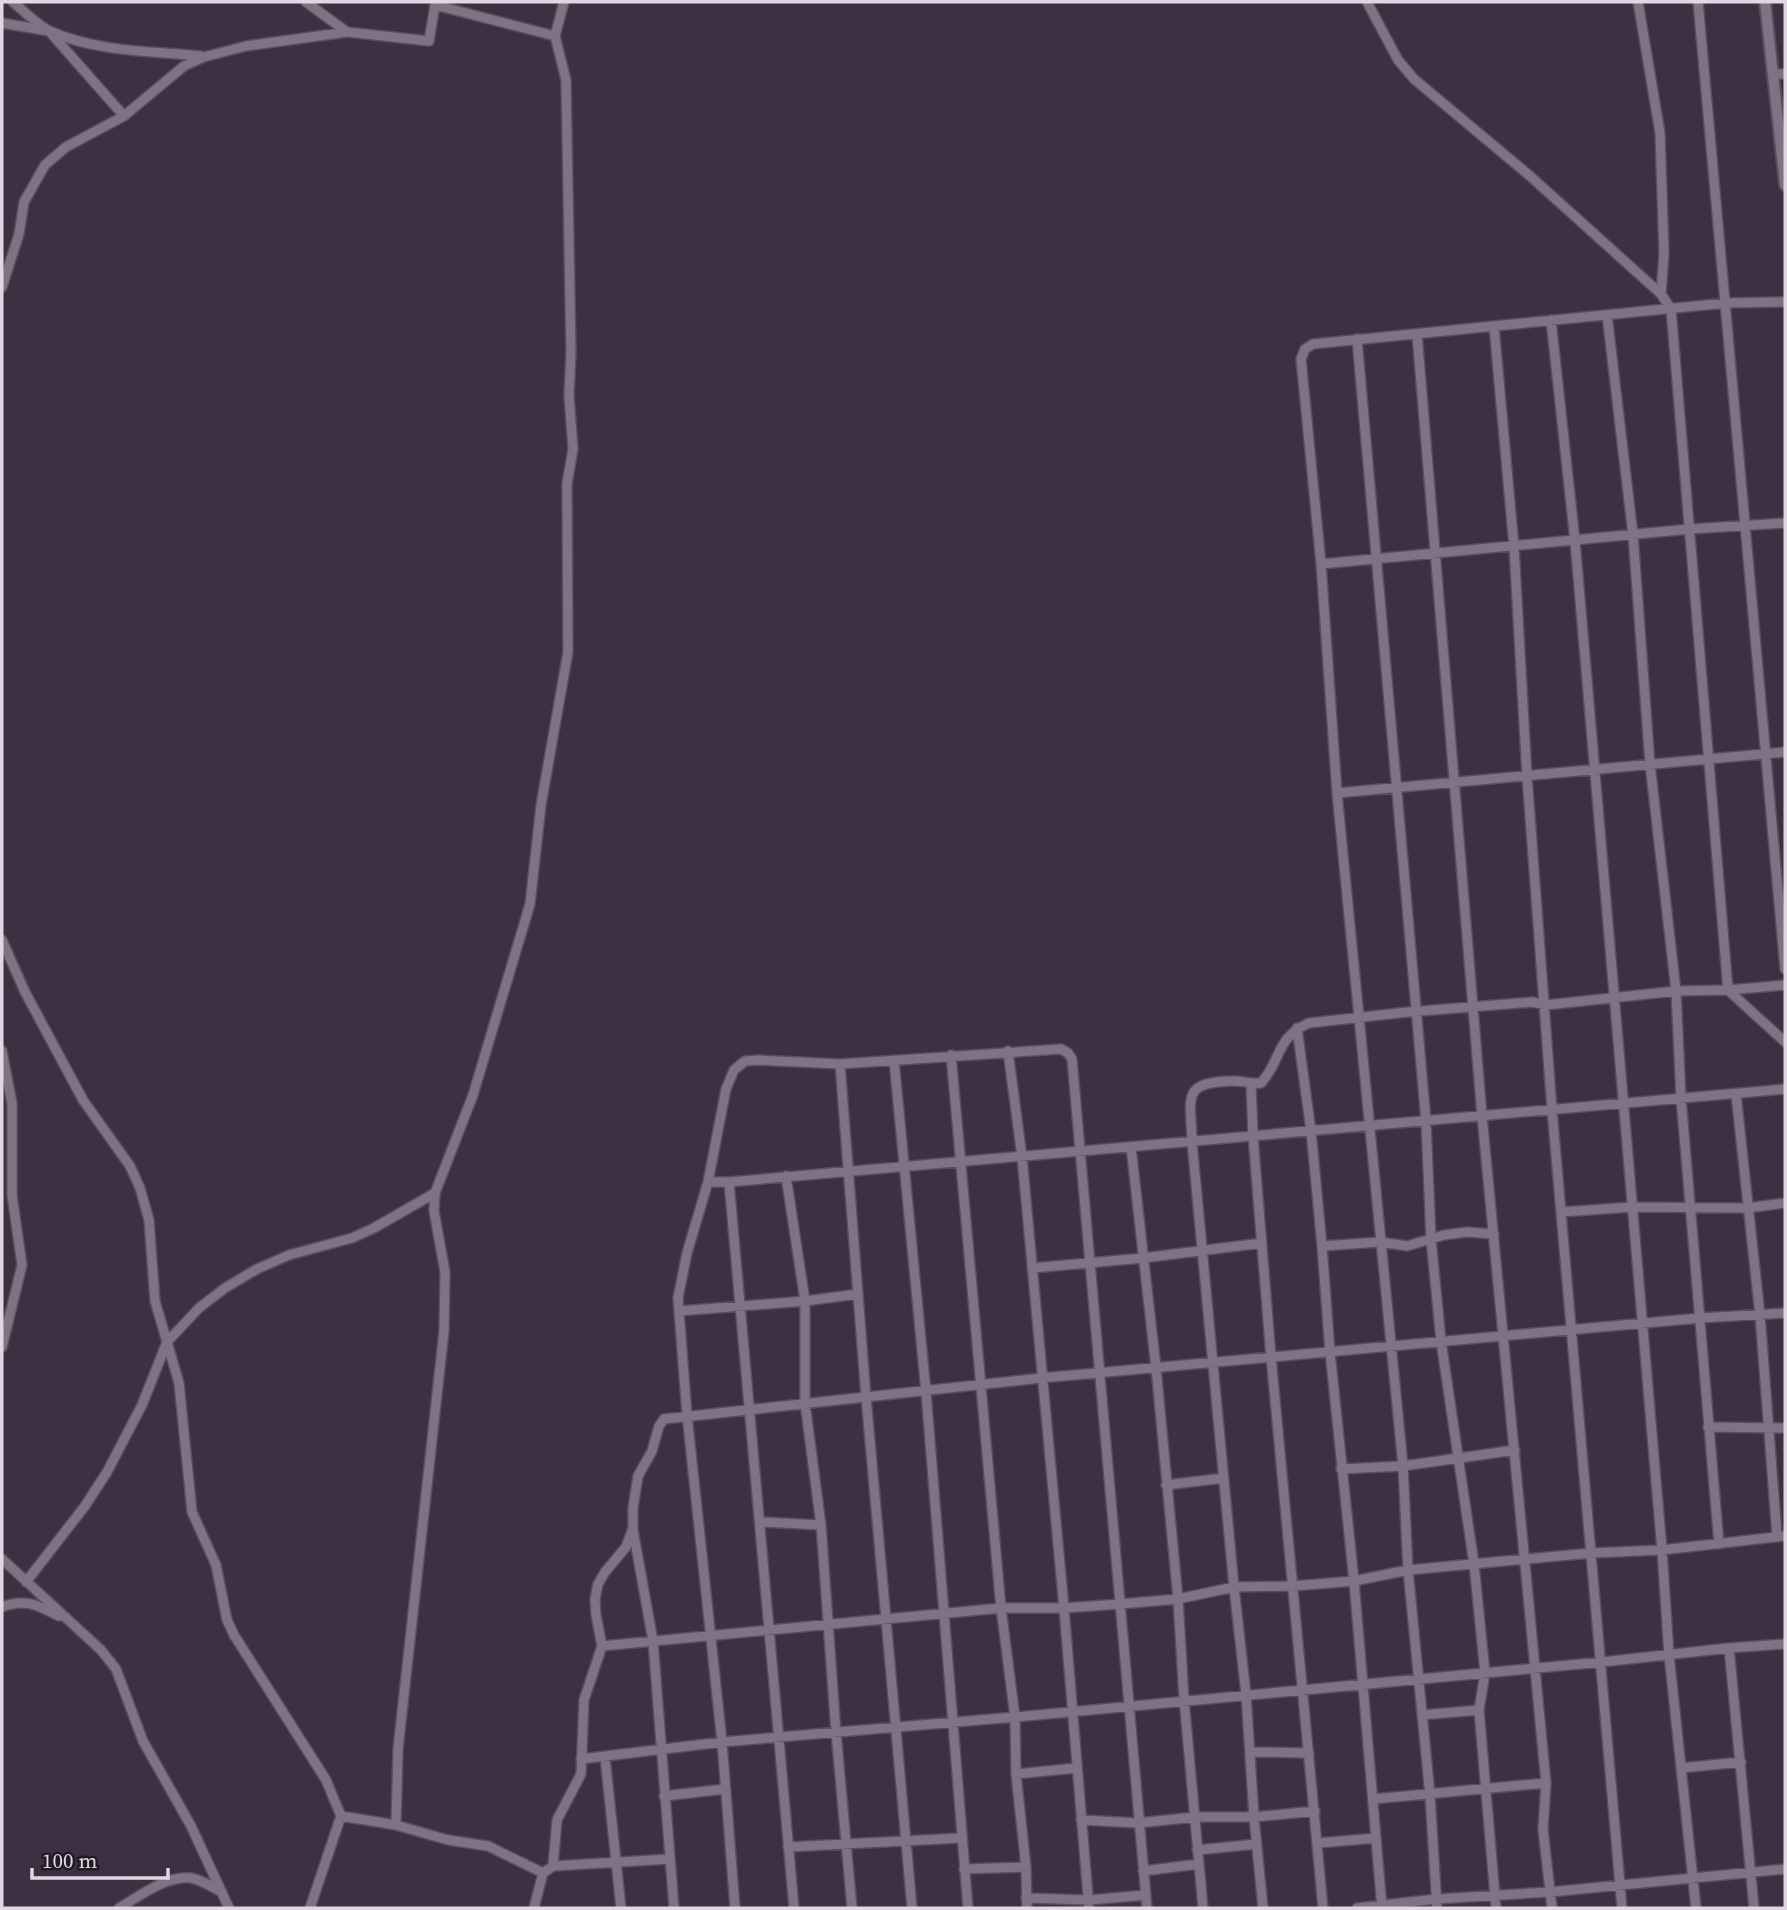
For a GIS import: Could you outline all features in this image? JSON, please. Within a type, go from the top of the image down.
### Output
[{"type":"street","points":[[13,2],[49,31],[124,116]]},
{"type":"street","points":[[306,2],[347,32]]},
{"type":"street","points":[[396,1825],[398,1749],[444,1331],[445,1272],[434,1211],[435,1193],[473,1095],[530,904],[541,805],[569,644],[567,484],[573,449],[569,395],[571,353],[567,93],[555,36],[564,2]]},
{"type":"street","points":[[1367,2],[1398,60],[1413,79],[1530,176],[1661,294],[1671,309],[1728,990],[1785,1042]]},
{"type":"street","points":[[1638,2],[1660,133],[1664,253],[1661,294]]},
{"type":"street","points":[[1698,2],[1785,969]]},
{"type":"street","points":[[1765,2],[1780,74],[1785,185]]},
{"type":"street","points":[[2,287],[19,234],[24,202],[46,165],[66,147],[124,116],[184,66],[204,57],[246,46],[347,32],[429,41],[436,3],[555,36]]},
{"type":"street","points":[[2,23],[49,31],[111,47],[204,57]]},
{"type":"street","points":[[1436,1904],[1430,1795],[1408,1570],[1403,1466],[1337,793],[1321,564],[1301,359],[1305,349],[1313,344],[1726,303],[1785,302]]},
{"type":"street","points":[[1607,315],[1633,535],[1650,764],[1676,991],[1681,1098],[1719,1544]]},
{"type":"street","points":[[1551,320],[1575,541],[1669,1655],[1696,1908]]},
{"type":"street","points":[[1494,326],[1514,547],[1527,776],[1552,1110],[1622,1908]]},
{"type":"street","points":[[1418,334],[1482,1116],[1546,1783],[1543,1829],[1552,1908]]},
{"type":"street","points":[[1357,340],[1426,1121],[1441,1341],[1475,1564],[1485,1673],[1479,1710],[1496,1908]]},
{"type":"street","points":[[1321,564],[1746,524],[1785,523]]},
{"type":"street","points":[[1337,793],[1785,752]]},
{"type":"street","points":[[2,940],[25,992],[83,1100],[130,1166],[140,1188],[149,1220],[155,1301],[179,1383],[192,1512],[216,1564],[228,1620],[243,1651],[326,1780],[341,1815],[310,1908]]},
{"type":"street","points":[[1263,1908],[1254,1817],[1247,1694],[1234,1587],[1192,1142],[1191,1095],[1196,1087],[1203,1083],[1261,1083],[1285,1039],[1297,1028],[1309,1023],[1416,1011],[1532,1002],[1546,1004],[1676,991],[1785,985]]},
{"type":"street","points":[[1297,1028],[1311,1131],[1382,1907]]},
{"type":"street","points":[[735,1908],[722,1742],[687,1415],[678,1298],[684,1266],[708,1182],[726,1089],[734,1070],[744,1062],[759,1060],[840,1064],[1061,1049],[1072,1059],[1147,1908]]},
{"type":"street","points":[[2,1051],[12,1103],[12,1195],[22,1265],[2,1347]]},
{"type":"street","points":[[1008,1051],[1022,1157],[1089,1904]]},
{"type":"street","points":[[951,1055],[1001,1608],[1015,1717],[1016,1774],[1026,1867],[1026,1903],[1089,1904],[1146,1895]]},
{"type":"street","points":[[894,1060],[926,1392],[968,1908]]},
{"type":"street","points":[[840,1064],[866,1396],[912,1908]]},
{"type":"street","points":[[1251,1083],[1271,1357],[1323,1908]]},
{"type":"street","points":[[708,1182],[1022,1157],[1785,1089]]},
{"type":"street","points":[[602,1646],[1001,1608],[1064,1608],[1178,1599],[1234,1587],[1354,1581],[1408,1570],[1591,1553],[1662,1550],[1781,1536],[1767,1428],[1760,1315],[1746,1208],[1736,1094]]},
{"type":"street","points":[[1131,1147],[1178,1599],[1203,1908]]},
{"type":"street","points":[[786,1176],[805,1301],[805,1403],[821,1525],[852,1908]]},
{"type":"street","points":[[729,1182],[794,1908]]},
{"type":"street","points":[[26,1581],[85,1506],[107,1472],[142,1405],[167,1342],[199,1308],[225,1287],[257,1269],[289,1255],[363,1233],[435,1193]]},
{"type":"street","points":[[1561,1212],[1632,1207],[1746,1208],[1785,1203]]},
{"type":"street","points":[[1322,1246],[1380,1242],[1407,1246],[1466,1232],[1494,1234]]},
{"type":"street","points":[[1032,1268],[1262,1243]]},
{"type":"street","points":[[679,1311],[858,1294]]},
{"type":"street","points":[[674,1908],[653,1642],[633,1528],[638,1476],[652,1451],[661,1422],[670,1417],[1041,1378],[1571,1329],[1785,1313]]},
{"type":"street","points":[[1708,1427],[1785,1428]]},
{"type":"street","points":[[1341,1469],[1403,1466],[1515,1450]]},
{"type":"street","points":[[1166,1485],[1224,1478]]},
{"type":"street","points":[[760,1522],[821,1525]]},
{"type":"street","points":[[553,1866],[557,1821],[578,1784],[582,1759],[584,1700],[602,1646],[596,1615],[598,1584],[626,1547],[633,1528]]},
{"type":"street","points":[[2,1559],[101,1650],[116,1669],[144,1741],[191,1826],[229,1908]]},
{"type":"street","points":[[2,1607],[21,1601],[31,1603],[71,1623]]},
{"type":"street","points":[[582,1759],[722,1742],[1785,1644]]},
{"type":"street","points":[[1729,1648],[1754,1908]]},
{"type":"street","points":[[1422,1715],[1479,1710]]},
{"type":"street","points":[[1250,1752],[1309,1753]]},
{"type":"street","points":[[605,1757],[621,1908]]},
{"type":"street","points":[[1681,1768],[1741,1762]]},
{"type":"street","points":[[1016,1774],[1076,1768]]},
{"type":"street","points":[[1373,1799],[1546,1783]]},
{"type":"street","points":[[664,1796],[725,1789]]},
{"type":"street","points":[[1081,1820],[1138,1823],[1195,1817],[1254,1817],[1315,1811]]},
{"type":"street","points":[[341,1815],[396,1825],[448,1840],[488,1846],[543,1873]]},
{"type":"street","points":[[788,1847],[961,1838]]},
{"type":"street","points":[[1318,1843],[1376,1839]]},
{"type":"street","points":[[1197,1850],[1257,1844]]},
{"type":"street","points":[[534,1908],[543,1873],[553,1866],[670,1858]]},
{"type":"street","points":[[1143,1871],[1199,1864]]},
{"type":"street","points":[[964,1869],[1026,1867]]},
{"type":"street","points":[[1357,1908],[1436,1904],[1785,1869]]},
{"type":"street","points":[[119,1908],[164,1883],[178,1879],[191,1878],[222,1892]]}]
